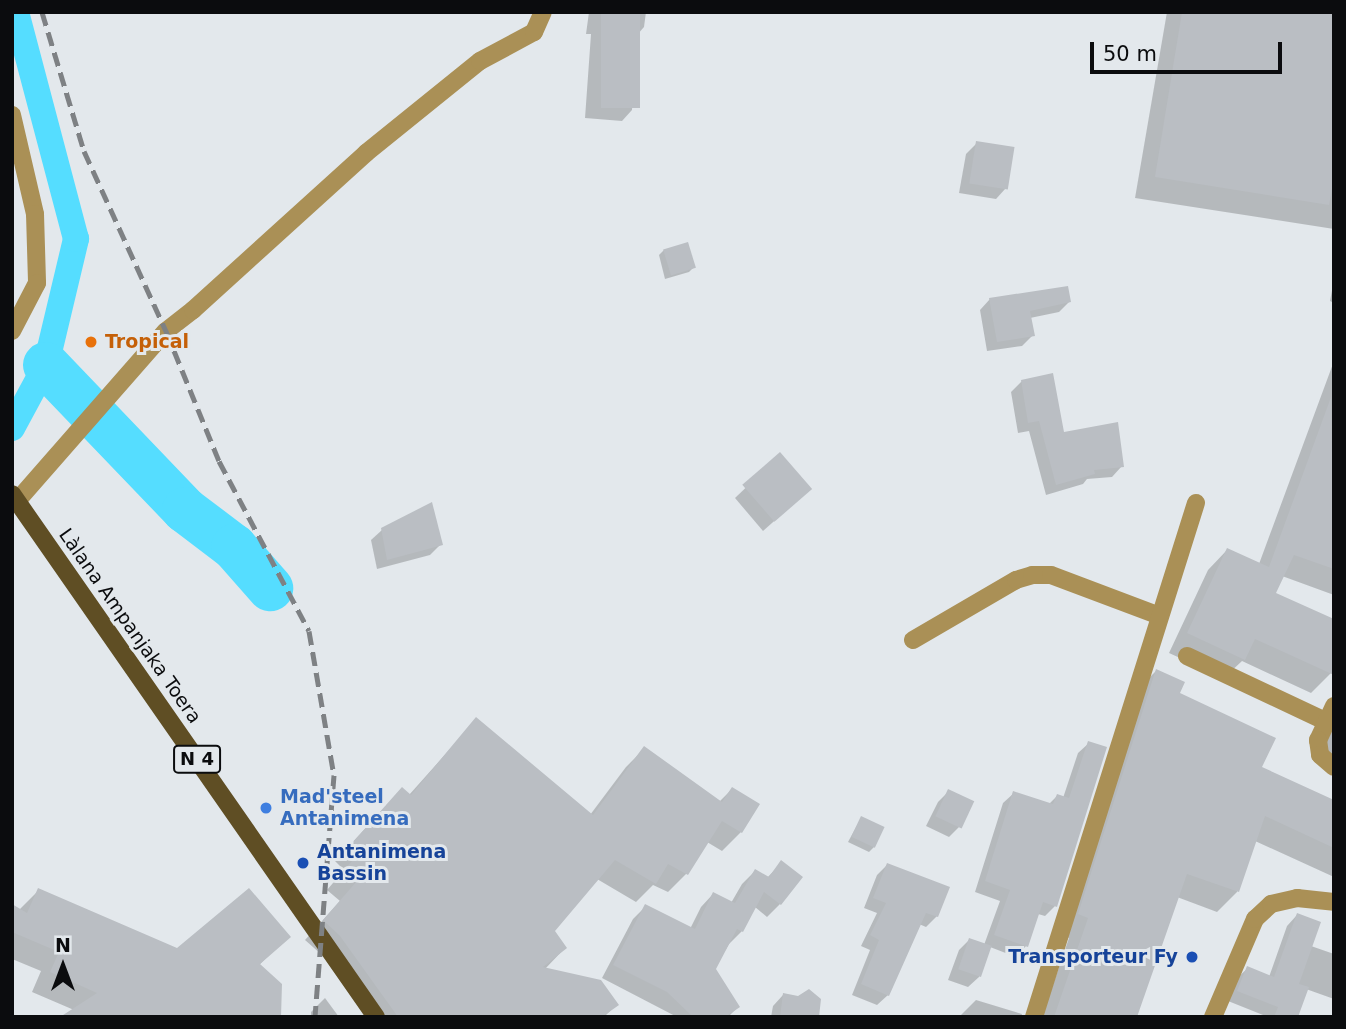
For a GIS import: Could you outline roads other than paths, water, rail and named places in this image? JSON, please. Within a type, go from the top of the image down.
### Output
[{"type":"main road","name":"Làlana Ampanjaka Toera","points":[[15,498],[376,1017]]},
{"type":"street","points":[[15,498],[166,331],[249,261],[366,153],[480,61],[534,33],[543,12]]},
{"type":"street","points":[[12,115],[35,214],[37,283],[12,331]]},
{"type":"street","points":[[1034,1017],[1196,503]]},
{"type":"street","points":[[913,640],[1016,580],[1032,575],[1051,575],[1160,616]]},
{"type":"street","points":[[1187,656],[1330,714],[1318,740],[1320,755],[1334,767]]},
{"type":"street","points":[[1213,1017],[1255,919],[1271,904],[1297,898],[1334,902]]},
{"type":"waterway","points":[[12,428],[46,365],[76,239],[16,12]]},
{"type":"waterway","points":[[46,365],[185,510],[234,547],[270,588]]},
{"type":"railway","points":[[42,12],[84,151],[166,331],[219,461],[309,631],[334,775],[315,1017]]},
{"type":"place","name":"Tropical","points":[[91,342]]},
{"type":"place","name":"Mad'steel Antanimena","points":[[266,808]]},
{"type":"place","name":"Antanimena Bassin","points":[[303,863]]},
{"type":"place","name":"Transporteur Fy","points":[[1192,957]]}]
